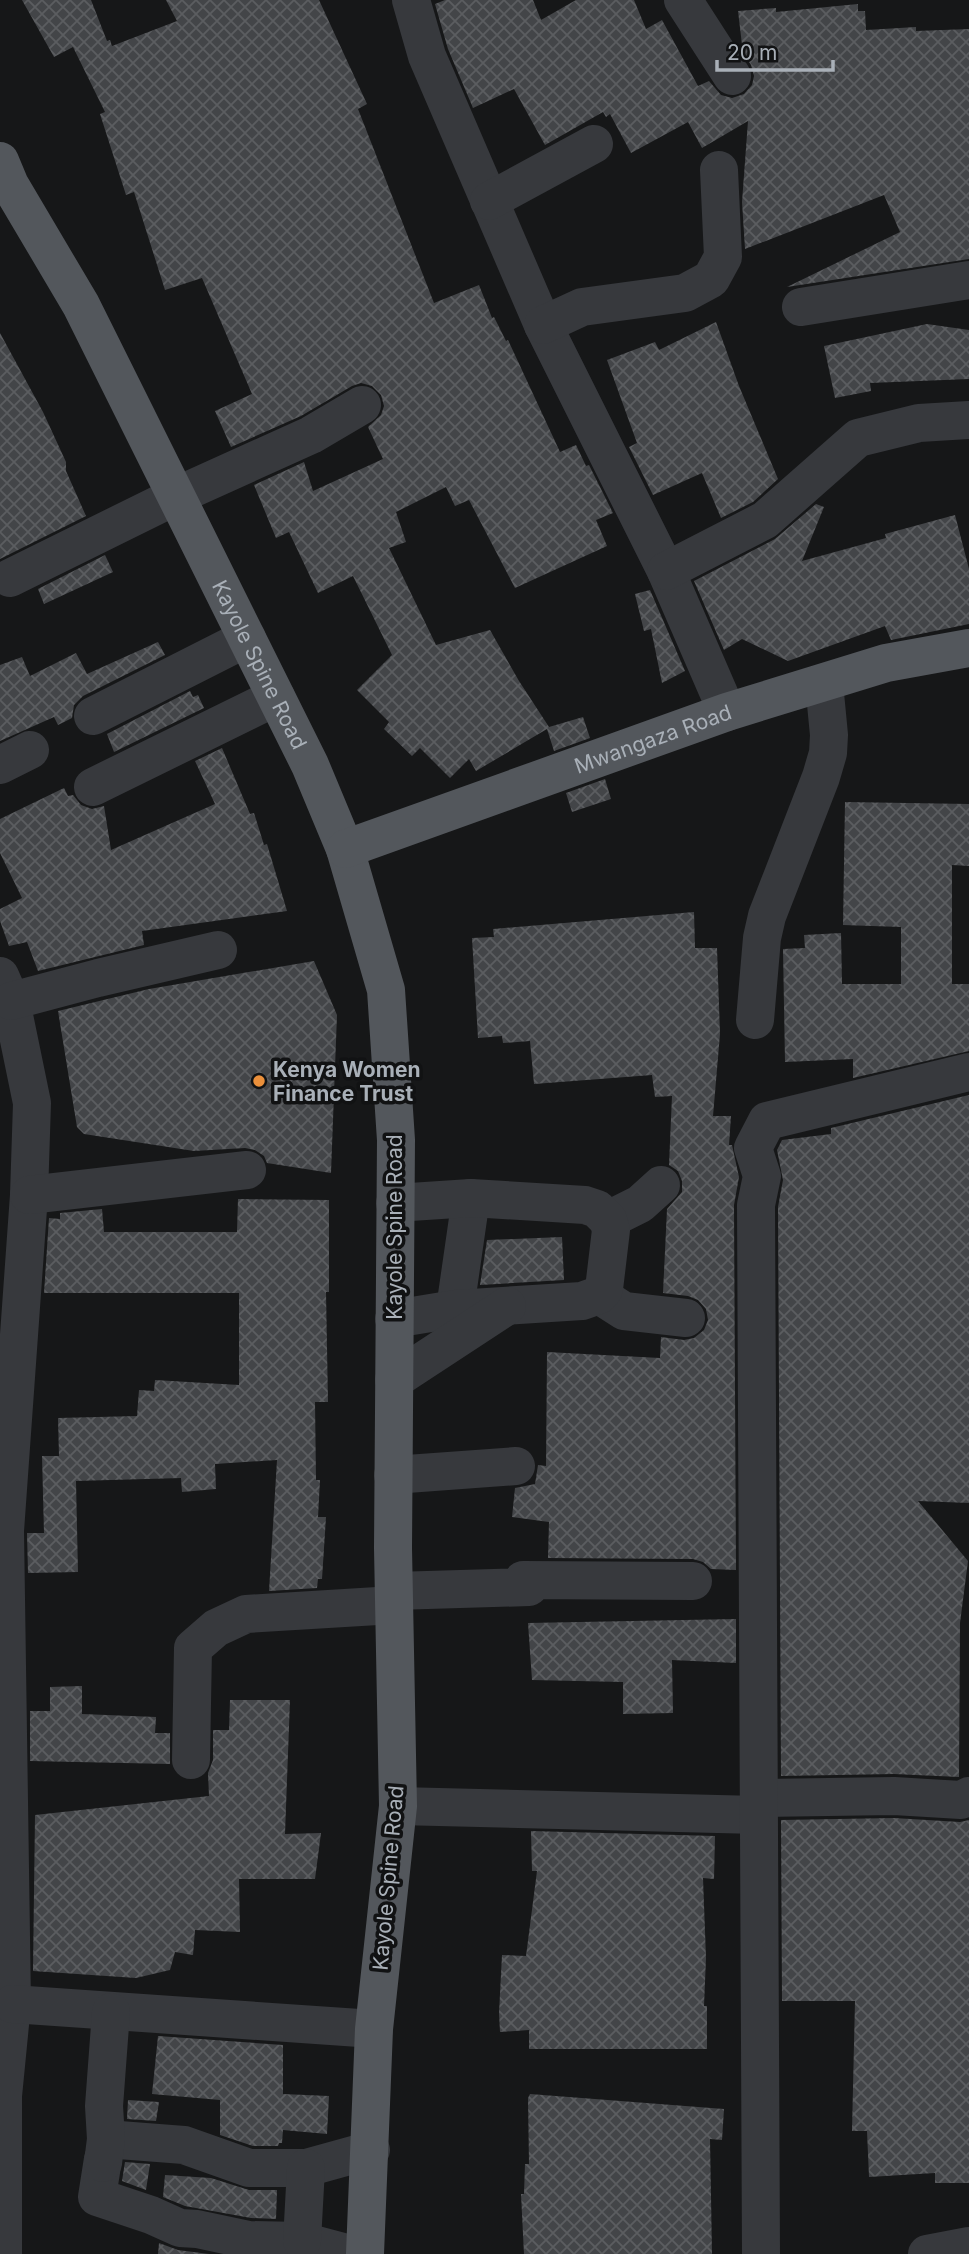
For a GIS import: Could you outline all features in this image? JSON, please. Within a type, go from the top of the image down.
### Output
[{"type":"main road","name":"Kayole Spine Road","points":[[0,162],[10,185],[81,305],[310,765],[345,849],[386,990],[396,1140],[393,1475],[398,1805],[374,2029],[365,2254]]},
{"type":"main road","name":"Mwangaza Road","points":[[345,849],[727,712],[886,663],[969,648]]},
{"type":"street","points":[[411,0],[427,56],[543,325],[666,571],[727,712]]},
{"type":"street","points":[[683,0],[732,76]]},
{"type":"street","points":[[489,201],[594,144]]},
{"type":"street","points":[[543,325],[582,307],[685,293],[711,279],[723,257],[719,170]]},
{"type":"street","points":[[801,307],[969,280]]},
{"type":"street","points":[[10,578],[176,496],[310,435],[362,405]]},
{"type":"street","points":[[666,571],[765,520],[858,438],[919,423],[969,420]]},
{"type":"street","points":[[93,716],[247,638]]},
{"type":"street","points":[[755,1020],[762,938],[767,916],[828,753],[824,683]]},
{"type":"street","points":[[93,787],[276,697]]},
{"type":"street","points":[[3,2254],[1,2096],[12,2004],[2,1531],[29,1195],[16,1109],[5,988],[97,978],[218,950]]},
{"type":"street","points":[[761,2254],[756,1205],[762,1176],[753,1148],[767,1121],[969,1072]]},
{"type":"street","points":[[29,1195],[247,1170]]},
{"type":"street","points":[[608,1220],[640,1204],[661,1185]]},
{"type":"street","points":[[394,1319],[455,1308],[582,1301],[599,1295],[604,1289],[611,1230],[608,1220],[597,1209],[585,1205],[471,1198],[395,1203]]},
{"type":"street","points":[[455,1308],[471,1198]]},
{"type":"street","points":[[599,1295],[624,1311],[686,1318]]},
{"type":"street","points":[[394,1380],[510,1304]]},
{"type":"street","points":[[393,1475],[516,1466]]},
{"type":"street","points":[[191,1760],[193,1648],[216,1628],[246,1614],[529,1587],[523,1580],[693,1581]]},
{"type":"street","points":[[398,1805],[759,1806],[894,1796],[961,1800],[969,1796]]},
{"type":"street","points":[[12,2004],[374,2029]]},
{"type":"street","points":[[111,2012],[104,2106],[106,2188],[146,2203],[160,2221],[180,2228],[249,2240],[302,2241],[351,2254]]},
{"type":"street","points":[[104,2149],[184,2145],[249,2168],[306,2168],[371,2150]]},
{"type":"street","points":[[302,2241],[306,2168]]},
{"type":"street","points":[[927,2254],[969,2246]]},
{"type":"building","points":[[22,0],[91,0],[107,41],[110,40],[112,46],[177,21],[166,0],[319,0],[367,104],[358,109],[434,303],[479,285],[492,318],[494,317],[506,341],[508,340],[560,452],[576,445],[613,513],[596,520],[607,546],[515,588],[469,500],[455,506],[446,487],[396,512],[406,542],[389,548],[436,645],[490,630],[549,727],[583,717],[590,738],[554,751],[547,729],[476,771],[469,759],[450,778],[420,748],[412,756],[384,729],[389,722],[357,690],[392,655],[353,576],[318,593],[289,532],[276,538],[254,485],[304,462],[313,491],[383,459],[368,427],[381,415],[384,406],[381,395],[372,386],[361,383],[352,386],[301,416],[231,447],[215,411],[252,394],[202,278],[165,290],[134,192],[126,195],[100,114],[105,112],[73,47],[54,57]]},
{"type":"building","points":[[445,0],[533,0],[541,20],[576,0],[634,0],[646,29],[662,20],[698,86],[709,81],[721,95],[732,98],[744,94],[752,85],[754,76],[743,53],[738,11],[776,8],[776,12],[858,4],[858,11],[865,11],[866,30],[916,27],[916,31],[969,29],[969,259],[787,287],[900,232],[884,195],[745,249],[742,202],[748,121],[702,148],[688,122],[631,153],[610,114],[606,117],[603,112],[545,145],[514,89],[473,108],[448,49],[435,4]]},
{"type":"building","points":[[716,322],[739,386],[778,479],[753,502],[721,518],[702,473],[653,495],[629,447],[637,443],[607,360],[655,342],[659,350]]},
{"type":"building","points":[[927,324],[969,330],[969,379],[870,383],[871,391],[835,398],[824,346]]},
{"type":"building","points":[[0,333],[43,412],[66,462],[66,471],[86,516],[0,559]]},
{"type":"building","points":[[816,504],[824,507],[802,561],[886,538],[885,534],[955,515],[969,569],[969,624],[891,640],[885,626],[788,661],[742,639],[724,650],[694,581],[775,539]]},
{"type":"building","points":[[105,555],[113,572],[44,604],[38,589]]},
{"type":"building","points":[[650,590],[685,671],[662,683],[651,629],[644,631],[635,594]]},
{"type":"building","points":[[158,642],[165,655],[83,696],[74,705],[72,718],[58,725],[54,717],[0,741],[0,665],[22,657],[30,676],[76,653],[87,674]]},
{"type":"building","points":[[190,691],[193,697],[198,695],[204,708],[114,752],[107,734]]},
{"type":"building","points":[[222,748],[250,814],[254,813],[264,845],[267,844],[287,911],[142,931],[144,945],[38,971],[27,942],[9,946],[0,921],[0,909],[22,898],[0,853],[0,819],[64,788],[68,796],[73,795],[81,805],[92,809],[104,806],[111,850],[215,804],[195,761]]},
{"type":"building","points":[[605,779],[611,799],[572,812],[566,793]]},
{"type":"building","points":[[845,802],[969,804],[969,866],[952,865],[952,984],[969,984],[969,1051],[853,1078],[853,1059],[785,1062],[783,949],[805,948],[804,935],[841,933],[842,984],[901,984],[901,927],[843,925]]},
{"type":"building","points":[[694,912],[695,948],[717,948],[720,1034],[713,1116],[731,1116],[729,1145],[732,1145],[739,1177],[734,1205],[736,1570],[711,1569],[703,1562],[693,1559],[548,1558],[549,1522],[512,1517],[515,1488],[535,1484],[538,1465],[546,1466],[547,1352],[660,1358],[661,1337],[684,1340],[694,1338],[704,1330],[708,1320],[706,1309],[698,1300],[663,1293],[667,1209],[682,1192],[678,1171],[669,1165],[672,1096],[655,1097],[652,1075],[534,1084],[530,1041],[503,1043],[502,1036],[478,1038],[472,938],[494,937],[493,929]]},
{"type":"building","points":[[314,961],[337,1015],[331,1173],[267,1163],[264,1156],[245,1148],[194,1151],[84,1134],[77,1127],[58,1011],[149,989]]},
{"type":"building","points":[[969,1095],[969,1503],[918,1501],[968,1561],[960,1623],[959,1777],[894,1774],[781,1776],[778,1207],[783,1180],[777,1150],[782,1140],[831,1134],[831,1128]]},
{"type":"building","points":[[238,1199],[329,1200],[329,1292],[326,1292],[328,1402],[315,1402],[316,1480],[320,1480],[318,1517],[326,1517],[322,1579],[318,1579],[317,1588],[269,1591],[277,1460],[215,1464],[216,1489],[182,1492],[181,1478],[76,1481],[78,1572],[28,1573],[27,1533],[44,1533],[42,1456],[59,1456],[58,1418],[137,1416],[139,1390],[154,1391],[155,1380],[239,1385],[239,1293],[44,1293],[49,1218],[60,1219],[60,1213],[102,1209],[104,1232],[237,1232]]},
{"type":"building","points":[[562,1237],[564,1280],[480,1285],[487,1240]]},
{"type":"building","points":[[736,1619],[736,1663],[672,1660],[673,1713],[623,1714],[623,1682],[532,1680],[528,1623]]},
{"type":"building","points":[[82,1686],[82,1714],[156,1717],[155,1733],[170,1733],[170,1764],[30,1761],[30,1711],[50,1711],[50,1687]]},
{"type":"building","points":[[230,1700],[290,1700],[285,1834],[321,1833],[315,1879],[239,1879],[240,1932],[195,1930],[193,1955],[175,1952],[170,1970],[136,1978],[33,1971],[35,1815],[209,1796],[208,1773],[213,1760],[213,1730],[229,1730]]},
{"type":"building","points":[[894,1818],[960,1822],[969,1820],[969,2183],[935,2183],[935,2173],[869,2177],[867,2131],[852,2131],[855,2001],[782,2001],[781,1820]]},
{"type":"building","points":[[531,1831],[715,1836],[714,1879],[703,1878],[707,2049],[529,2049],[529,2030],[500,2032],[502,1955],[526,1956],[537,1871],[532,1871]]},
{"type":"building","points":[[158,2036],[283,2045],[283,2094],[329,2096],[327,2134],[283,2130],[282,2143],[278,2146],[253,2146],[220,2135],[220,2100],[152,2094]]},
{"type":"building","points":[[530,2094],[724,2109],[722,2140],[710,2139],[712,2254],[524,2254],[521,2194],[524,2194],[525,2164],[529,2164]]},
{"type":"building","points":[[128,2100],[159,2102],[156,2121],[127,2119]]},
{"type":"building","points":[[125,2162],[150,2164],[146,2190],[122,2181]]},
{"type":"building","points":[[165,2175],[211,2178],[249,2190],[277,2190],[276,2219],[251,2218],[185,2206],[163,2197]]},
{"type":"building","points":[[159,2243],[178,2250],[209,2254],[158,2254]]},
{"type":"place","name":"Kenya Women Finance Trust","points":[[259,1081]]}]
